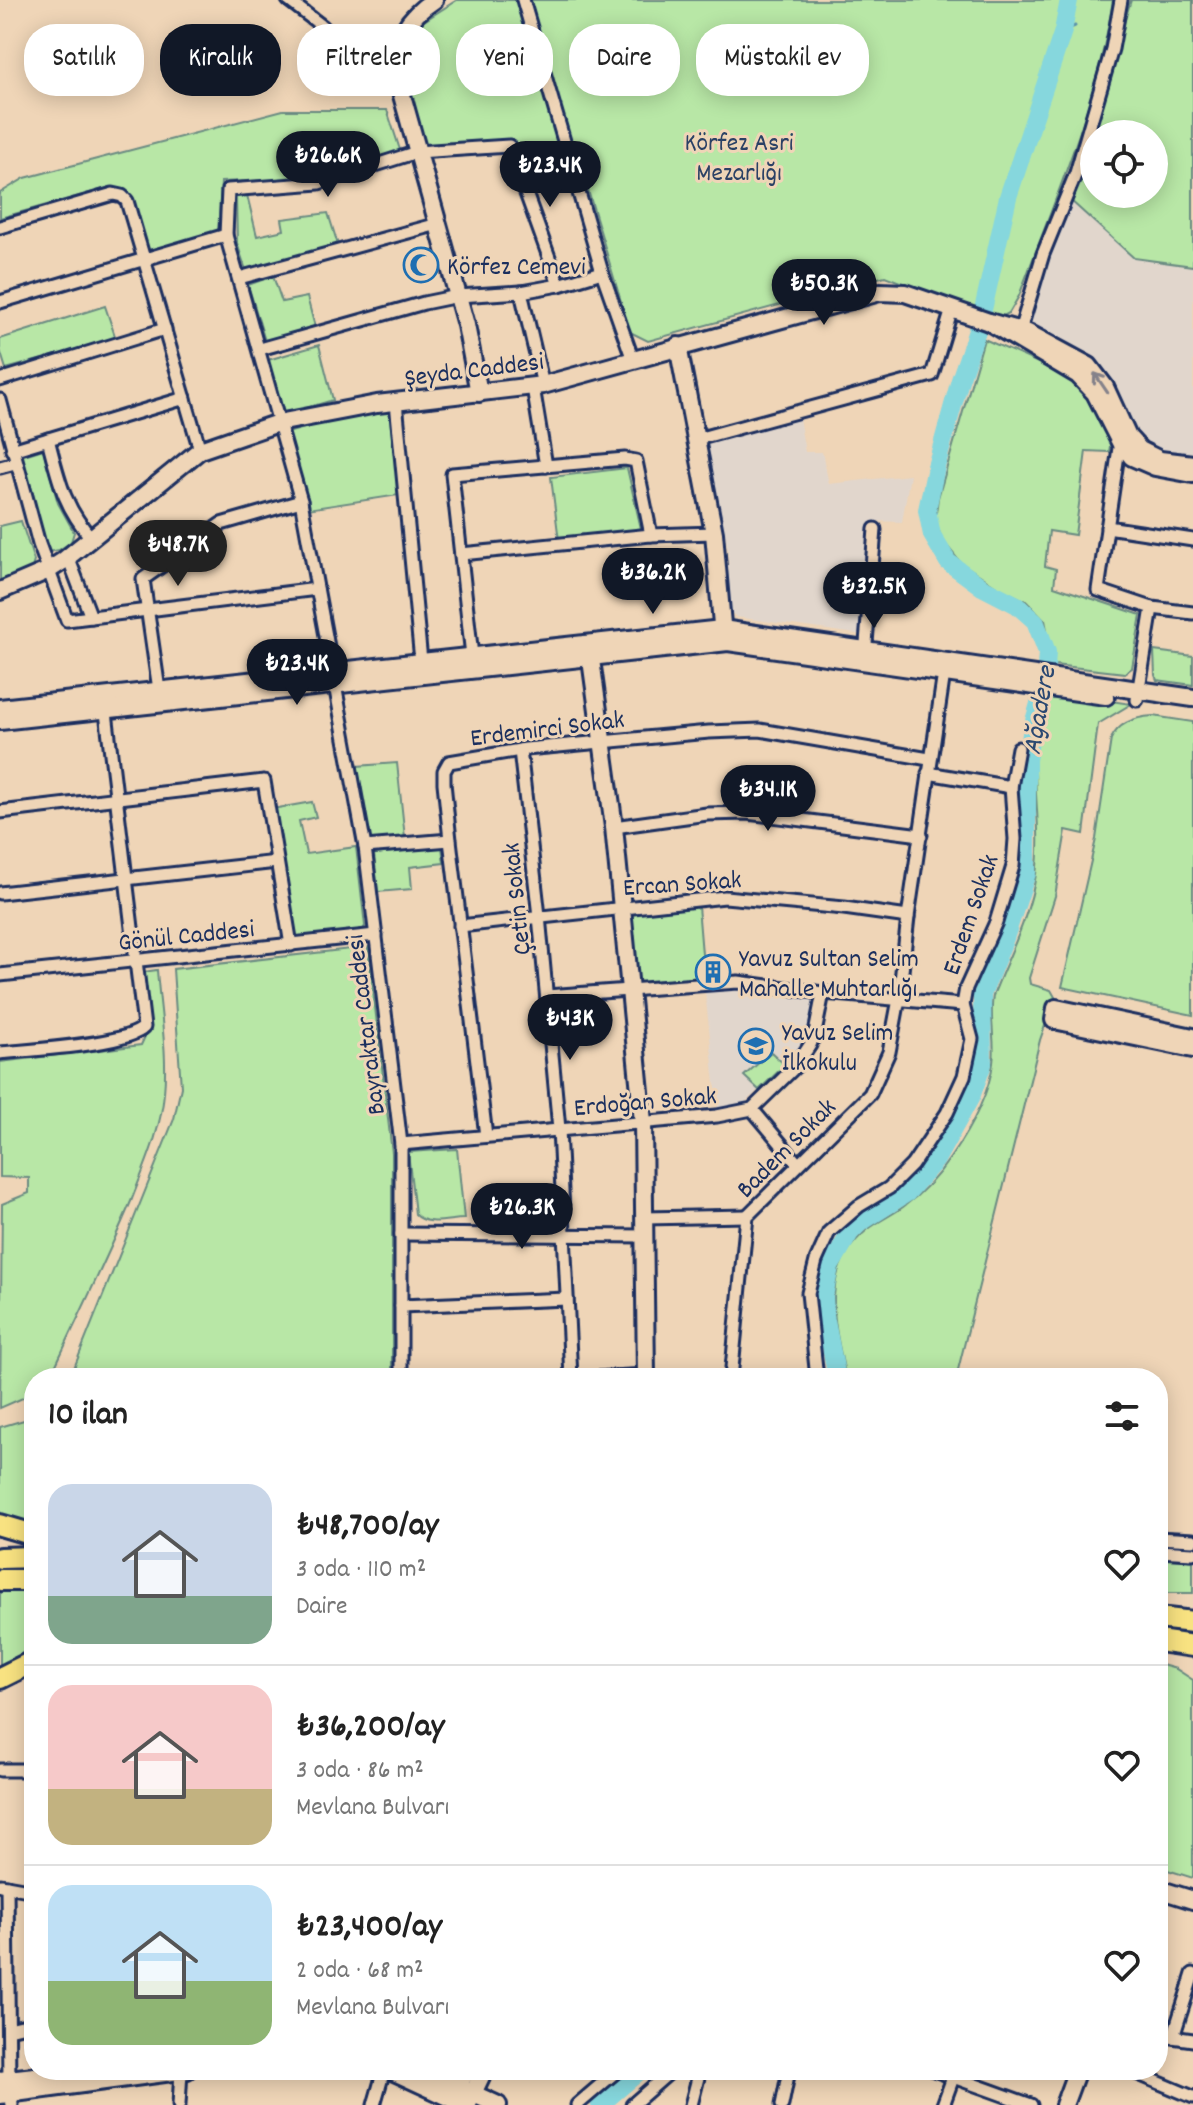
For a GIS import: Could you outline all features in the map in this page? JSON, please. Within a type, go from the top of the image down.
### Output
[{"type":"highway","points":[[0,1525],[24,1532]]},
{"type":"highway","points":[[0,1558],[24,1557]]},
{"type":"highway","points":[[0,1580],[24,1580]]},
{"type":"highway","points":[[1168,1619],[1193,1622]]},
{"type":"highway","points":[[1168,1642],[1193,1646]]},
{"type":"highway","points":[[0,1678],[24,1666]]},
{"type":"street","points":[[288,0],[319,24]]},
{"type":"street","points":[[407,24],[434,0]]},
{"type":"street","points":[[523,0],[602,272],[633,360]]},
{"type":"street","points":[[1022,338],[1043,254],[1076,173],[1112,49],[1121,0]]},
{"type":"street","points":[[401,96],[458,296],[479,393]]},
{"type":"street","points":[[417,152],[509,146],[559,285]]},
{"type":"street","name":"Bayraktar Caddesi","points":[[401,1368],[401,1144],[365,847],[301,501],[226,235],[228,190],[319,183],[417,152]]},
{"type":"street","points":[[0,227],[117,194],[127,201],[200,450]]},
{"type":"street","points":[[239,278],[438,224]]},
{"type":"street","points":[[0,302],[226,235]]},
{"type":"street","points":[[260,349],[424,303],[458,296],[521,292],[602,272]]},
{"type":"street","points":[[521,292],[538,386],[546,466]]},
{"type":"street","name":"Şeyda Caddesi","points":[[0,591],[49,570],[68,557],[200,450],[278,423],[396,402],[538,386],[880,292],[905,293],[989,322],[1089,366],[1105,387],[1128,437],[1140,450],[1160,460],[1193,464]]},
{"type":"street","points":[[697,439],[932,375],[952,309]]},
{"type":"street","points":[[0,380],[165,329]]},
{"type":"street","name":"Şeyda Caddesi","points":[[1022,338],[1078,375],[1095,393],[1120,442],[1132,457],[1155,467],[1193,474]]},
{"type":"street","points":[[678,346],[714,533],[723,635]]},
{"type":"street","points":[[0,467],[14,456],[48,439],[185,398]]},
{"type":"street","points":[[0,400],[39,544],[67,620],[317,589]]},
{"type":"street","points":[[396,402],[421,661]]},
{"type":"street","points":[[1123,424],[1098,590],[1152,608],[1193,613]]},
{"type":"street","points":[[48,439],[65,500],[92,539]]},
{"type":"street","points":[[472,656],[452,474],[625,459],[636,461],[651,535]]},
{"type":"street","points":[[159,690],[143,579],[213,528],[301,501]]},
{"type":"street","points":[[1107,527],[1193,540]]},
{"type":"street","points":[[865,655],[875,529]]},
{"type":"street","points":[[461,554],[651,535],[714,533]]},
{"type":"street","points":[[68,557],[91,617]]},
{"type":"street","points":[[1137,695],[1152,608]]},
{"type":"street","points":[[0,708],[105,702],[723,635],[1137,695],[1193,708]]},
{"type":"street","points":[[0,721],[159,690],[334,677],[421,661],[472,656],[589,650]]},
{"type":"street","points":[[589,650],[614,827],[643,1122],[646,1368]]},
{"type":"street","points":[[865,655],[944,673],[1022,679]]},
{"type":"street","name":"Badem Sokak","points":[[732,1368],[747,1216],[870,1094],[889,1052],[899,999],[929,759],[944,673]]},
{"type":"street","points":[[1137,695],[1193,698]]},
{"type":"street","points":[[0,1053],[115,1039],[141,1031],[145,1022],[105,702]]},
{"type":"street","name":"Erdemirci Sokak","points":[[486,1136],[444,783],[444,771],[449,762],[602,741],[760,730],[929,759]]},
{"type":"street","name":"Erdem Sokak","points":[[816,1368],[808,1293],[816,1261],[829,1232],[859,1206],[889,1188],[912,1165],[947,1113],[964,1076],[972,1039],[963,1005],[969,978],[996,922],[1013,866],[1015,839],[1011,787],[1018,748]]},
{"type":"street","name":"Çetin Sokak","points":[[520,750],[559,1129],[570,1368]]},
{"type":"street","points":[[928,773],[1011,787]]},
{"type":"street","points":[[0,812],[264,781],[291,945]]},
{"type":"street","points":[[614,827],[707,814],[747,813],[921,835]]},
{"type":"street","points":[[365,847],[450,840]]},
{"type":"street","points":[[0,893],[277,862]]},
{"type":"street","name":"Ercan Sokak","points":[[460,926],[725,897],[772,899],[908,917]]},
{"type":"street","name":"Gönül Caddesi","points":[[0,975],[376,935]]},
{"type":"street","points":[[547,996],[738,982],[963,1005]]},
{"type":"street","name":"Erdoğan Sokak","points":[[401,1144],[717,1116],[752,1109],[805,1055],[815,1033],[823,993]]},
{"type":"street","points":[[1193,1037],[1056,1008],[1054,1020],[1193,1049]]},
{"type":"street","points":[[752,1109],[798,1164]]},
{"type":"street","points":[[644,1218],[747,1216]]},
{"type":"street","points":[[401,1234],[644,1236]]},
{"type":"street","points":[[401,1306],[567,1299]]},
{"type":"street","points":[[1168,1539],[1193,1540]]},
{"type":"street","points":[[1168,1552],[1193,1553]]},
{"type":"street","points":[[0,1770],[24,1770]]},
{"type":"street","points":[[24,1889],[3,1886],[9,2029],[6,2091],[34,2091],[113,2080]]},
{"type":"street","points":[[1168,1892],[1193,1900]]},
{"type":"street","points":[[1173,2037],[1193,1974]]},
{"type":"street","points":[[9,2029],[24,2025]]},
{"type":"street","points":[[1168,2036],[1193,2040]]},
{"type":"street","points":[[34,2091],[61,2080]]},
{"type":"street","points":[[179,2105],[183,2080]]},
{"type":"street","points":[[374,2105],[383,2080]]},
{"type":"street","points":[[415,2080],[462,2097],[498,2105]]},
{"type":"street","points":[[436,2080],[462,2097]]},
{"type":"street","points":[[462,2097],[476,2080]]},
{"type":"street","points":[[577,2105],[606,2080]]},
{"type":"street","points":[[632,2105],[661,2080]]},
{"type":"street","points":[[691,2105],[697,2080]]},
{"type":"street","points":[[782,2105],[787,2080]]},
{"type":"street","points":[[943,2105],[952,2080]]},
{"type":"street","points":[[969,2080],[1031,2105]]},
{"type":"street","points":[[1064,2105],[1073,2080]]},
{"type":"street","points":[[1153,2080],[1193,2097]]},
{"type":"shaded area","points":[[1070,200],[1134,258],[1193,266],[1193,459],[1157,454],[1142,446],[1026,328],[1043,270]]},
{"type":"shaded area","points":[[799,418],[805,452],[822,452],[829,484],[910,475],[902,522],[871,521],[863,635],[736,617],[729,610],[728,550],[707,445]]},
{"type":"shaded area","name":"Yavuz Selim İlkokulu","points":[[745,990],[814,1000],[807,1038],[797,1054],[740,1107],[718,1111],[705,991]]},
{"type":"green space","name":"Körfez Asri Mezarlığı","points":[[457,0],[1113,0],[1097,76],[1084,120],[1080,120],[1074,151],[1019,296],[1009,313],[996,320],[885,276],[648,341],[630,332],[582,170],[523,172],[512,144],[423,148],[409,96],[440,96],[440,24],[419,24]]},
{"type":"green space","points":[[1131,0],[1193,0],[1193,266],[1134,258],[1070,200],[1080,167],[1080,208],[1168,208],[1168,120],[1094,120]]},
{"type":"green space","points":[[283,110],[387,110],[401,153],[321,178],[221,182],[218,233],[149,256],[128,192],[111,187],[0,218],[0,193],[25,178]]},
{"type":"green space","points":[[247,195],[257,236],[284,230],[282,219],[328,213],[338,245],[246,270],[237,243],[236,197]]},
{"type":"green space","points":[[273,276],[282,302],[307,297],[315,327],[265,341],[248,285]]},
{"type":"green space","points":[[105,306],[116,339],[6,369],[0,339]]},
{"type":"green space","points":[[984,339],[1079,381],[1112,434],[1109,452],[1086,451],[1075,535],[1049,531],[1045,566],[1056,569],[1054,586],[1141,615],[1132,668],[1125,673],[1054,665],[1045,620],[1027,601],[1001,589],[960,562],[943,541],[935,521],[938,498]]},
{"type":"green space","points":[[319,345],[333,400],[283,415],[268,360]]},
{"type":"green space","points":[[389,411],[399,495],[308,509],[287,433],[339,418]]},
{"type":"green space","points":[[43,449],[58,503],[74,532],[71,542],[59,550],[48,552],[43,545],[21,456]]},
{"type":"green space","points":[[627,468],[642,533],[559,541],[551,477]]},
{"type":"green space","points":[[21,521],[34,561],[32,568],[0,582],[0,526]]},
{"type":"green space","points":[[1154,651],[1193,656],[1193,685],[1157,680]]},
{"type":"green space","points":[[1052,692],[1131,704],[1098,724],[1084,834],[1066,830],[1055,896],[1029,978],[1030,984],[1051,990],[1055,997],[1040,1040],[958,1368],[844,1368],[834,1300],[842,1263],[867,1230],[910,1202],[940,1171],[970,1125],[991,1075],[994,1055],[993,996],[1024,921],[1036,874],[1035,749]]},
{"type":"green space","points":[[1153,716],[1193,722],[1193,1015],[1062,987],[1096,839],[1111,739],[1118,728],[1128,722]]},
{"type":"green space","points":[[397,763],[405,838],[368,842],[357,766]]},
{"type":"green space","points":[[312,802],[316,817],[299,821],[306,854],[356,847],[365,926],[362,933],[303,940],[293,933],[272,809]]},
{"type":"green space","points":[[442,847],[444,863],[410,867],[412,889],[378,892],[374,854]]},
{"type":"green space","points":[[698,906],[704,978],[636,984],[629,913]]},
{"type":"green space","points":[[368,947],[392,1153],[392,1368],[74,1368],[174,1119],[181,1087],[173,969]]},
{"type":"green space","points":[[157,970],[164,1047],[165,1078],[156,1134],[114,1241],[55,1367],[24,1368],[24,1397],[0,1408],[2,1204],[29,1193],[29,1178],[0,1177],[0,1062],[141,1045],[149,1028],[143,972]]},
{"type":"green space","points":[[771,1052],[785,1065],[759,1090],[744,1076]]},
{"type":"green space","points":[[457,1149],[464,1219],[432,1221],[420,1218],[415,1214],[408,1152]]},
{"type":"green space","points":[[24,1420],[24,1522],[0,1515],[0,1427]]},
{"type":"green space","points":[[1168,1559],[1193,1561],[1193,1593],[1168,1593]]},
{"type":"green space","points":[[0,1590],[24,1590],[24,1658],[0,1671]]},
{"type":"green space","points":[[1168,1667],[1193,1680],[1193,1878],[1168,1870]]},
{"type":"waterway","name":"Ağadere","points":[[835,1368],[825,1316],[824,1296],[830,1267],[850,1233],[860,1223],[907,1193],[936,1160],[971,1097],[983,1064],[982,995],[1027,873],[1027,760],[1032,728],[1045,683],[1047,652],[1035,621],[1017,605],[982,587],[948,562],[932,535],[927,510],[960,380],[981,319],[1008,197],[1063,31],[1069,0]]},
{"type":"waterway","points":[[1063,31],[1075,26]]},
{"type":"waterway","name":"Ağadere","points":[[600,2105],[629,2080]]},
{"type":"place","name":"Körfez Cemevi","points":[[421,265]]},
{"type":"place","name":"Yavuz Sultan Selim Mahalle Muhtarlığı","points":[[713,972]]},
{"type":"place","name":"Yavuz Selim İlkokulu","points":[[756,1046]]}]
